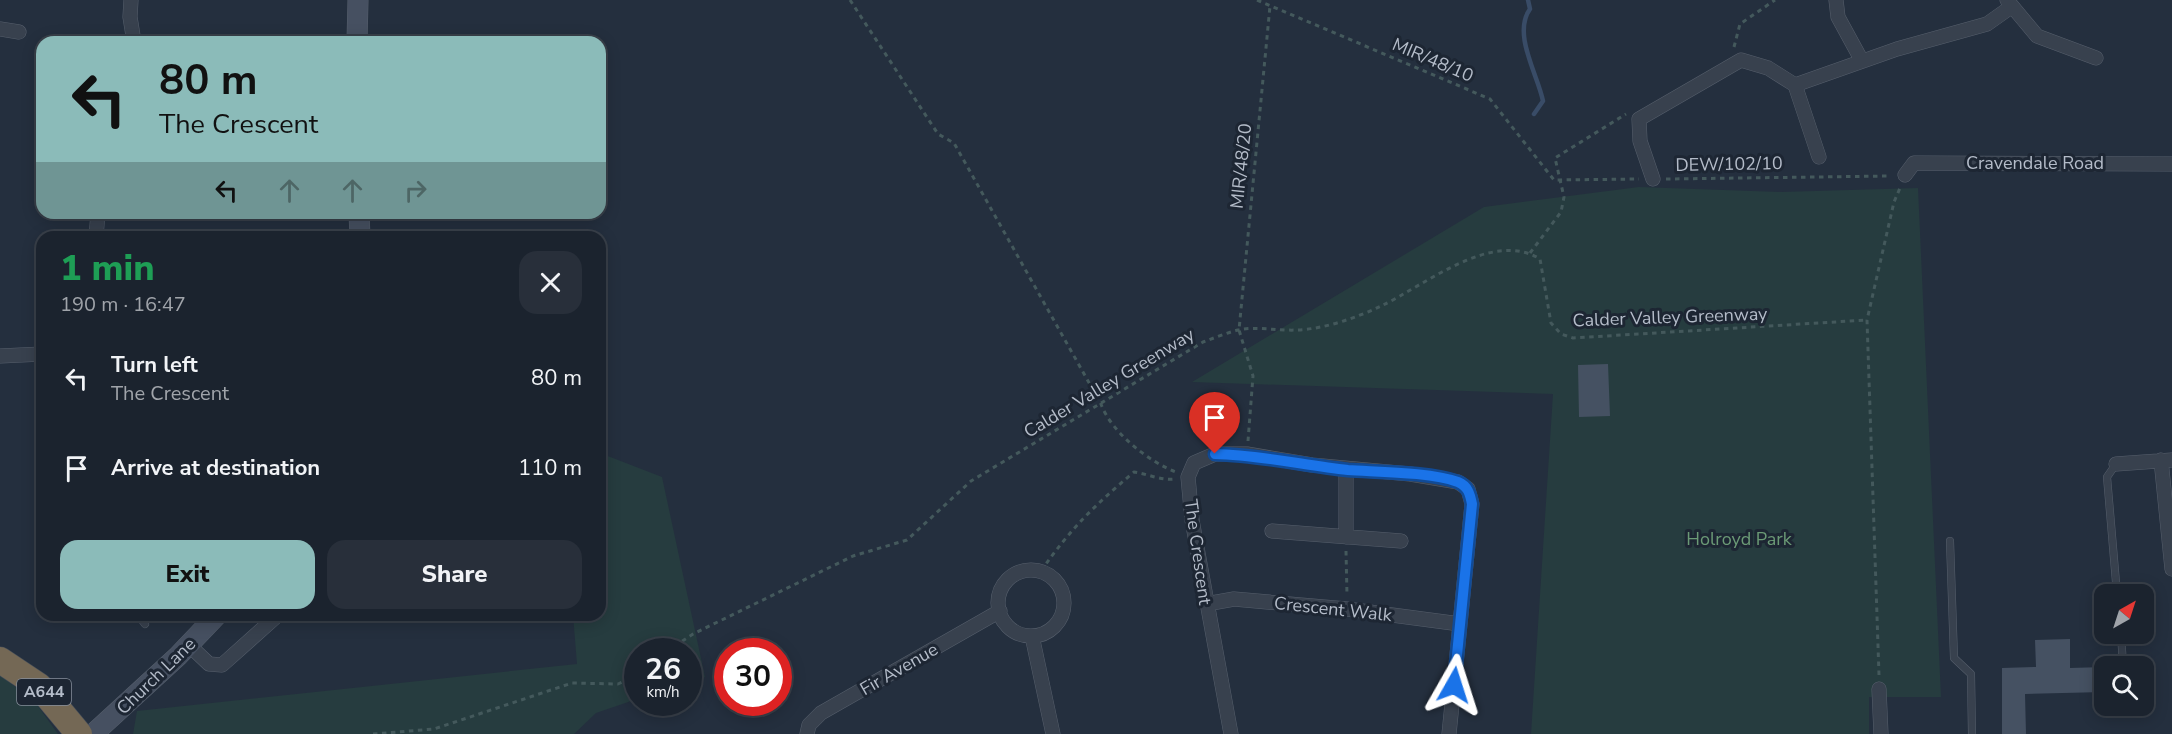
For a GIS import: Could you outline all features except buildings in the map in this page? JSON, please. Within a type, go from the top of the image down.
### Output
[{"type":"highway","name":"A644","points":[[0,660],[39,686],[79,734]]},
{"type":"street","points":[[131,0],[130,17],[133,36]]},
{"type":"street","points":[[357,36],[358,0]]},
{"type":"street","points":[[1836,0],[1838,17],[1862,61]]},
{"type":"street","points":[[1795,85],[1862,61],[1987,24],[2009,3],[2037,36],[2096,58]]},
{"type":"street","points":[[1,32],[19,32]]},
{"type":"street","points":[[1653,179],[1640,141],[1639,119],[1741,60],[1768,68],[1795,85],[1819,157]]},
{"type":"street","name":"Cravendale Road","points":[[1905,176],[1914,163],[2172,164]]},
{"type":"street","points":[[0,356],[36,354]]},
{"type":"street","name":"The Crescent","points":[[1231,734],[1191,520],[1188,477],[1194,463],[1215,454],[1247,454],[1346,470],[1419,476],[1458,482],[1468,489],[1472,504],[1449,734]]},
{"type":"street","points":[[2116,464],[2166,460],[2172,569]]},
{"type":"street","points":[[1346,470],[1346,537]]},
{"type":"street","points":[[1272,531],[1401,542]]},
{"type":"street","points":[[1021,572],[1041,572],[1057,583],[1064,602],[1058,622],[1042,634],[1032,636],[1011,629],[1000,611],[999,601],[1005,583],[1021,572]]},
{"type":"street","name":"Crescent Walk","points":[[1206,604],[1234,599],[1347,609],[1460,624]]},
{"type":"street","name":"Fir Avenue","points":[[807,734],[809,725],[821,713],[1000,611]]},
{"type":"street","name":"Church Lane","points":[[93,734],[189,645],[211,621]]},
{"type":"street","points":[[189,645],[209,664],[222,665],[271,621]]},
{"type":"street","points":[[1032,636],[1053,734]]},
{"type":"street","points":[[1879,689],[1881,734]]},
{"type":"lane","points":[[2116,464],[2107,477],[2116,584]]},
{"type":"lane","points":[[1950,541],[1954,658],[1971,674],[1972,734]]},
{"type":"path","points":[[850,0],[938,134],[954,143],[1101,405],[1106,418],[1155,465],[1188,477]]},
{"type":"path","name":"MIR/48/10","points":[[1257,0],[1490,99],[1554,180]]},
{"type":"path","name":"MIR/48/20","points":[[1239,330],[1270,6]]},
{"type":"path","points":[[1879,689],[1867,320],[1894,202],[1905,176]]},
{"type":"path","name":"DEW/102/10","points":[[1554,180],[1905,176]]},
{"type":"path","name":"Calder Valley Greenway","points":[[687,638],[853,556],[907,540],[971,481],[1203,342],[1239,330],[1299,330],[1327,326],[1380,307],[1481,254],[1506,251],[1530,253],[1540,260],[1551,322],[1561,334],[1572,338],[1867,320]]},
{"type":"path","points":[[1239,330],[1253,376],[1247,454]]},
{"type":"path","points":[[1041,572],[1064,538],[1088,510],[1134,472],[1152,474],[1166,480],[1188,477]]},
{"type":"path","points":[[1346,537],[1347,609]]},
{"type":"path","points":[[373,734],[434,729],[572,683],[618,684],[624,681]]},
{"type":"green space","name":"Holroyd Park","points":[[1639,187],[1781,192],[1918,188],[1941,697],[1869,697],[1869,734],[1531,734],[1553,394],[1192,382],[1484,207]]},
{"type":"green space","points":[[606,455],[662,477],[697,638],[624,638],[624,703],[596,713],[574,734],[133,734],[137,711],[577,664],[573,621],[606,621]]},
{"type":"green space","points":[[0,675],[35,702],[58,734],[0,734]]},
{"type":"waterway","points":[[1528,0],[1530,9],[1525,19],[1525,42],[1543,101],[1534,114]]},
{"type":"route","points":[[1215,454],[1247,454],[1346,470],[1410,474],[1458,482],[1468,489],[1472,504],[1454,685]]}]
